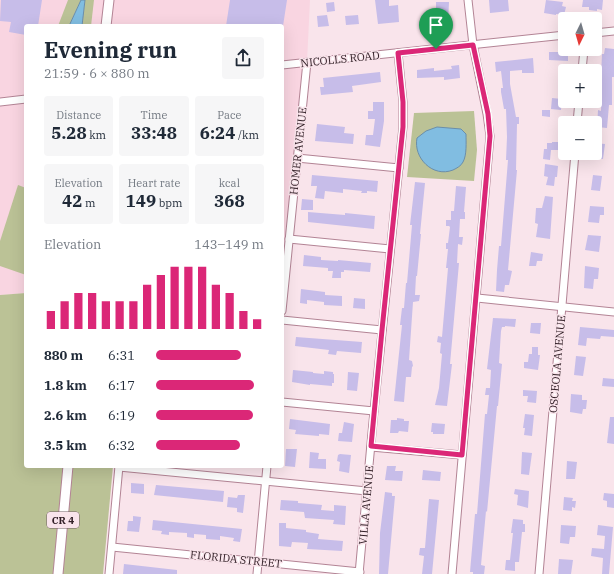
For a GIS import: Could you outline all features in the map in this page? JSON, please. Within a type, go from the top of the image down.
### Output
[{"type":"main road","points":[[106,24],[108,0]]},
{"type":"main road","name":"CR 4","points":[[58,574],[68,468]]},
{"type":"street","points":[[452,574],[490,136],[488,114],[473,45],[468,0]]},
{"type":"street","points":[[602,32],[614,31]]},
{"type":"street","name":"NICOLLS ROAD","points":[[284,65],[558,36]]},
{"type":"street","name":"VILLA AVENUE","points":[[360,573],[374,411],[403,127],[403,102],[398,53]]},
{"type":"street","name":"HOMER AVENUE","points":[[284,290],[307,62]]},
{"type":"street","points":[[0,102],[24,99]]},
{"type":"street","points":[[297,158],[399,168]]},
{"type":"street","name":"OSCEOLA AVENUE","points":[[539,574],[574,160]]},
{"type":"street","points":[[289,239],[390,250]]},
{"type":"street","points":[[477,298],[562,308],[614,312]]},
{"type":"street","points":[[284,320],[382,330]]},
{"type":"street","points":[[284,402],[374,411]]},
{"type":"street","points":[[371,446],[462,455]]},
{"type":"street","points":[[109,574],[119,468]]},
{"type":"street","points":[[139,468],[367,491]]},
{"type":"street","points":[[257,574],[267,468]]},
{"type":"street","name":"FLORIDA STREET","points":[[112,547],[258,561],[360,573]]},
{"type":"shaded area","points":[[0,0],[310,0],[307,62],[284,293],[284,24],[24,24],[24,293],[0,295]]},
{"type":"green space","points":[[68,0],[81,0],[70,24],[59,24]]},
{"type":"green space","points":[[85,0],[94,0],[91,24],[82,24]]},
{"type":"green space","points":[[474,111],[477,150],[474,181],[407,177],[414,113]]},
{"type":"green space","points":[[18,185],[24,187],[24,274],[0,266],[0,241]]},
{"type":"green space","points":[[24,293],[24,468],[113,468],[103,574],[0,574],[0,295]]},
{"type":"water","points":[[81,0],[85,0],[82,24],[70,24]]},
{"type":"water","points":[[437,127],[461,129],[466,134],[465,156],[462,163],[453,170],[446,172],[432,169],[421,159],[418,153],[417,138],[426,131]]},
{"type":"building","points":[[1,0],[42,0],[38,24],[24,24],[24,35],[9,32],[11,22],[0,21]]},
{"type":"building","points":[[230,0],[287,0],[283,24],[226,24]]},
{"type":"building","points":[[375,0],[389,0],[389,6],[398,5],[399,22],[378,24]]},
{"type":"building","points":[[489,0],[508,0],[509,11],[490,13]]},
{"type":"building","points":[[546,0],[563,2],[562,6],[566,7],[565,12],[558,12],[558,14],[556,15],[544,13]]},
{"type":"building","points":[[583,0],[603,0],[602,10],[589,10],[589,7],[582,7]]},
{"type":"building","points":[[334,2],[335,11],[327,12],[326,3]]},
{"type":"building","points":[[436,2],[449,2],[448,24],[436,24]]},
{"type":"building","points":[[327,15],[329,26],[318,27],[317,16]]},
{"type":"building","points":[[358,15],[359,24],[346,25],[345,16]]},
{"type":"building","points":[[605,48],[614,49],[612,105],[609,105],[607,128],[602,128],[602,116],[598,116],[598,110],[601,111],[602,108],[602,64],[602,54],[604,54]]},
{"type":"building","points":[[549,52],[558,52],[558,56],[568,56],[568,61],[549,60]]},
{"type":"building","points":[[533,58],[534,73],[522,73],[522,70],[510,71],[510,84],[516,117],[519,117],[519,124],[517,124],[517,170],[508,270],[512,271],[509,285],[505,285],[504,292],[496,291],[508,160],[506,160],[506,109],[504,109],[501,92],[501,88],[503,88],[501,71],[496,72],[495,62]]},
{"type":"building","points":[[459,65],[460,78],[444,80],[444,77],[417,78],[417,70],[434,68],[434,71],[452,69],[451,66]]},
{"type":"building","points":[[380,72],[381,82],[352,86],[353,92],[321,95],[320,87],[324,87],[323,78]]},
{"type":"building","points":[[552,98],[558,99],[558,108],[561,108],[561,110],[551,109]]},
{"type":"building","points":[[373,102],[384,102],[384,121],[380,147],[365,145],[366,135],[373,135],[375,119],[368,119],[368,111],[373,111]]},
{"type":"building","points":[[542,110],[550,110],[550,117],[542,116]]},
{"type":"building","points":[[317,124],[345,127],[344,133],[354,134],[353,144],[315,141]]},
{"type":"building","points":[[558,142],[558,150],[551,150],[550,160],[543,159],[544,149],[547,149],[547,143]]},
{"type":"building","points":[[602,144],[605,144],[602,159]]},
{"type":"building","points":[[545,164],[558,166],[554,186],[546,185],[548,177],[544,176]]},
{"type":"building","points":[[312,175],[378,181],[377,192],[367,191],[367,193],[361,193],[362,191],[343,189],[343,193],[325,191],[324,199],[315,198],[317,186],[311,186]]},
{"type":"building","points":[[593,175],[602,176],[600,191],[591,190]]},
{"type":"building","points":[[415,182],[425,183],[415,295],[420,295],[419,301],[413,302],[409,360],[412,361],[413,366],[411,377],[406,377],[404,402],[394,401],[402,325],[400,325],[407,283],[412,225],[410,225]]},
{"type":"building","points":[[456,186],[466,187],[464,212],[465,219],[460,219],[459,237],[463,237],[462,245],[458,244],[457,263],[459,263],[450,364],[452,364],[447,406],[435,405],[439,388],[442,354],[440,353],[441,343],[437,342],[438,336],[442,337],[448,268],[446,268],[448,249],[446,249],[446,243],[448,243],[450,227],[446,226],[446,220],[451,220],[451,211],[454,211]]},
{"type":"building","points":[[545,196],[553,197],[550,239],[536,237],[538,224],[535,223],[536,208],[542,208]]},
{"type":"building","points":[[302,199],[313,200],[313,210],[301,210]]},
{"type":"building","points":[[590,206],[604,207],[604,215],[600,215],[599,223],[588,222]]},
{"type":"building","points":[[308,212],[345,215],[345,213],[375,216],[374,229],[308,222]]},
{"type":"building","points":[[588,235],[601,236],[599,252],[585,250]]},
{"type":"building","points":[[531,252],[543,254],[542,261],[537,261],[536,266],[529,266]]},
{"type":"building","points":[[304,255],[321,257],[321,260],[371,263],[370,272],[344,270],[344,272],[341,272],[341,278],[332,278],[333,271],[328,271],[328,268],[303,266]]},
{"type":"building","points":[[585,266],[599,268],[598,279],[594,279],[593,289],[584,288]]},
{"type":"building","points":[[301,289],[325,292],[325,295],[342,296],[342,306],[324,305],[324,302],[307,300],[307,304],[300,303]]},
{"type":"building","points":[[354,298],[365,299],[365,309],[353,308]]},
{"type":"building","points":[[493,318],[516,319],[515,327],[505,326],[502,327],[501,331],[499,363],[502,364],[481,565],[485,566],[484,574],[473,574],[473,572],[470,572],[475,514],[477,514],[485,414],[487,414],[489,395],[485,395],[486,388],[490,388],[491,370],[487,369]]},
{"type":"building","points":[[531,323],[541,323],[540,334],[530,333]]},
{"type":"building","points":[[580,327],[614,330],[614,337],[601,336],[600,339],[587,338],[586,346],[578,345]]},
{"type":"building","points":[[296,337],[362,342],[361,353],[337,351],[336,355],[328,354],[329,350],[295,346]]},
{"type":"building","points":[[532,347],[538,347],[538,355],[540,355],[538,370],[524,368],[524,362],[528,362],[529,354],[532,354]]},
{"type":"building","points":[[576,356],[586,357],[583,376],[574,375]]},
{"type":"building","points":[[293,370],[324,374],[324,371],[333,372],[334,383],[332,383],[332,386],[292,382]]},
{"type":"building","points":[[348,372],[359,373],[357,391],[347,390]]},
{"type":"building","points":[[603,378],[614,379],[614,387],[602,386]]},
{"type":"building","points":[[523,390],[537,391],[536,403],[527,402],[528,396],[523,396]]},
{"type":"building","points":[[571,394],[582,395],[582,400],[587,400],[586,409],[583,409],[582,414],[570,412]]},
{"type":"building","points":[[525,414],[534,415],[532,436],[524,435],[525,428],[523,428]]},
{"type":"building","points":[[610,417],[614,417],[614,444],[607,443]]},
{"type":"building","points":[[397,418],[404,419],[404,421],[409,421],[408,432],[399,431],[398,433],[390,433],[391,420],[397,420]]},
{"type":"building","points":[[290,419],[330,424],[329,435],[319,434],[319,436],[295,434],[296,430],[289,429]]},
{"type":"building","points":[[344,422],[354,424],[352,442],[338,441],[339,433],[342,433]]},
{"type":"building","points":[[432,423],[445,424],[444,434],[433,434],[433,432],[431,432]]},
{"type":"building","points":[[286,449],[297,449],[295,467],[285,466]]},
{"type":"building","points":[[310,452],[319,453],[318,459],[326,459],[326,469],[309,468]]},
{"type":"building","points":[[522,452],[532,453],[529,475],[521,474]]},
{"type":"building","points":[[338,455],[351,455],[349,473],[339,471],[340,462],[337,461]]},
{"type":"building","points":[[567,461],[577,462],[575,479],[566,479]]},
{"type":"building","points":[[387,466],[396,466],[395,471],[403,471],[402,481],[385,480]]},
{"type":"building","points":[[423,470],[441,472],[440,481],[422,480]]},
{"type":"building","points":[[131,483],[144,484],[144,494],[131,493]]},
{"type":"building","points":[[156,485],[224,491],[223,502],[154,495]]},
{"type":"building","points":[[515,489],[529,491],[528,508],[517,505],[518,495],[514,494]]},
{"type":"building","points":[[385,492],[392,493],[392,496],[395,496],[388,574],[379,574],[380,533]]},
{"type":"building","points":[[604,493],[614,494],[614,508],[607,507],[607,501],[603,500]]},
{"type":"building","points":[[238,495],[245,495],[243,513],[237,512],[237,508],[227,507],[228,497],[237,498]]},
{"type":"building","points":[[564,497],[573,498],[572,501],[576,501],[575,508],[572,507],[572,511],[563,510]]},
{"type":"building","points":[[429,499],[439,500],[432,574],[422,574],[424,556],[419,555],[420,548],[425,548]]},
{"type":"building","points":[[281,500],[322,505],[321,510],[334,511],[334,505],[346,506],[345,525],[333,524],[334,520],[305,518],[304,512],[280,510]]},
{"type":"building","points":[[133,516],[141,517],[139,532],[127,531],[128,521],[133,521]]},
{"type":"building","points":[[513,519],[523,520],[523,524],[525,524],[525,532],[522,532],[519,562],[515,562],[515,571],[505,570],[506,560],[510,560]]},
{"type":"building","points":[[153,520],[242,529],[240,542],[233,541],[234,538],[220,536],[220,540],[206,539],[206,535],[194,534],[194,538],[187,537],[187,533],[169,532],[169,535],[161,534],[162,531],[152,530]]},
{"type":"building","points":[[279,523],[286,523],[286,528],[306,530],[306,532],[319,534],[318,539],[343,541],[342,551],[307,549],[308,543],[292,542],[291,547],[279,546]]},
{"type":"building","points":[[561,525],[576,526],[575,537],[570,537],[569,544],[560,543]]},
{"type":"building","points":[[598,525],[613,527],[609,574],[602,574],[603,558],[591,556],[592,548],[604,549],[605,536],[597,535]]},
{"type":"building","points":[[559,559],[573,560],[571,574],[558,574]]},
{"type":"building","points":[[124,564],[177,570],[177,574],[123,574]]},
{"type":"route","points":[[473,45],[488,114],[490,136],[477,298],[462,455],[371,446],[403,127],[403,102],[398,53],[436,49],[473,45]]}]
